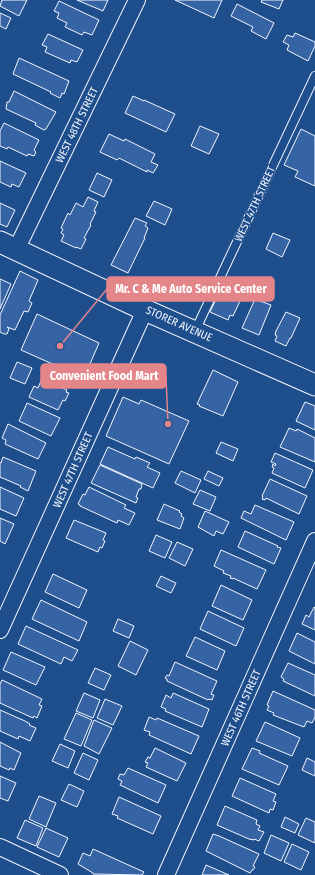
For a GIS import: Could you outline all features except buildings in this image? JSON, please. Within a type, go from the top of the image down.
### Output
[{"type":"street","name":"WEST 48TH STREET","points":[[8,246],[137,0]]},
{"type":"street","name":"STORER AVENUE","points":[[8,246],[145,310],[315,385]]},
{"type":"street","name":"WEST 47TH STREET","points":[[0,630],[145,310]]},
{"type":"street","name":"WEST 46TH STREET","points":[[166,875],[315,541]]},
{"type":"street","points":[[0,847],[60,875]]},
{"type":"lane","name":"WEST 47TH STREET","points":[[195,331],[315,76]]},
{"type":"place","name":"Mr. C & Me Auto Service Center","points":[[60,346]]},
{"type":"place","name":"Convenient Food Mart","points":[[168,424]]}]
